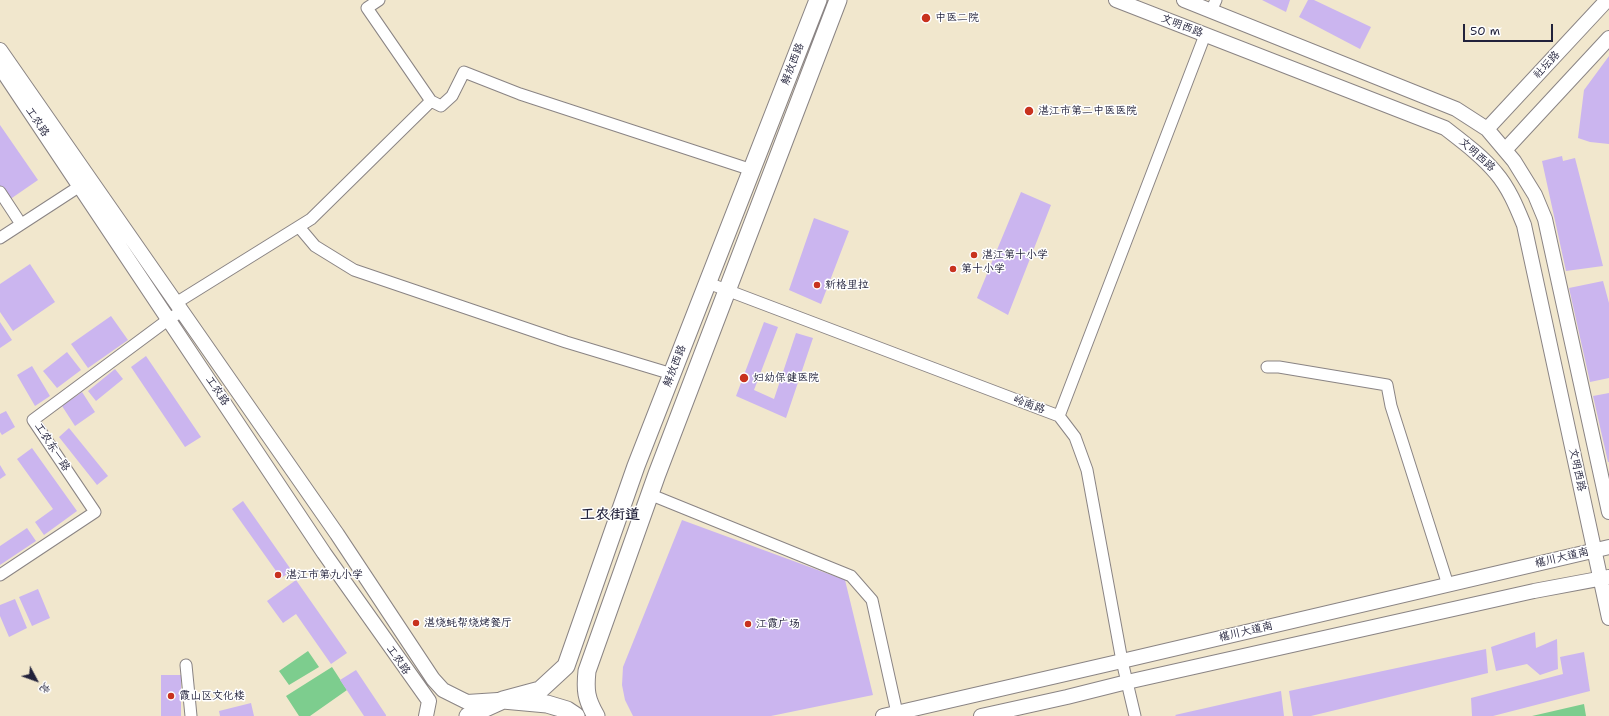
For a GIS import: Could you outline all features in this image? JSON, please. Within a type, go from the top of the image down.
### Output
[{"type":"main road","name":"解放西路","points":[[468,716],[503,700],[540,690],[566,666],[636,466],[818,0]]},
{"type":"main road","name":"解放西路","points":[[596,716],[588,702],[585,686],[587,671],[649,494],[838,0]]},
{"type":"main road","points":[[503,700],[547,704],[567,710],[576,716]]},
{"type":"street","points":[[379,0],[367,8],[431,101],[441,106],[452,96],[464,72],[520,94],[752,170]]},
{"type":"street","name":"文明西路","points":[[1116,0],[1445,128],[1478,155],[1497,174],[1515,205],[1524,225],[1595,550],[1605,578],[1609,618]]},
{"type":"street","name":"文明西路","points":[[1184,0],[1213,6],[1456,109],[1487,129],[1514,160],[1535,195],[1545,219],[1609,512]]},
{"type":"street","name":"社坛路","points":[[1487,129],[1607,0]]},
{"type":"street","points":[[1059,416],[1205,35]]},
{"type":"street","points":[[1505,150],[1609,38]]},
{"type":"street","name":"工农路","points":[[0,50],[336,534],[433,679],[443,690],[467,702],[503,700]]},
{"type":"street","name":"工农路","points":[[0,66],[324,553],[428,701],[426,716]]},
{"type":"street","name":"工农东一路","points":[[0,575],[95,512],[33,420],[169,319],[179,307],[311,219],[431,101]]},
{"type":"street","points":[[0,238],[80,186]]},
{"type":"street","points":[[0,192],[21,224]]},
{"type":"street","points":[[299,227],[316,246],[354,270],[566,342],[672,374]]},
{"type":"street","name":"岭南路","points":[[708,283],[1059,416],[1075,437],[1087,470],[1122,661],[1135,716]]},
{"type":"street","points":[[1267,366],[1387,385],[1391,406],[1448,585]]},
{"type":"street","points":[[649,494],[851,576],[872,600],[897,713]]},
{"type":"street","name":"椹川大道南","points":[[883,716],[1609,547]]},
{"type":"street","name":"椹川大道南","points":[[981,716],[1534,591],[1605,578]]},
{"type":"street","points":[[186,665],[191,716]]},
{"type":"green space","points":[[308,651],[319,667],[289,685],[279,671]]},
{"type":"green space","points":[[332,667],[347,690],[310,716],[299,716],[286,696]]},
{"type":"green space","points":[[1584,704],[1586,716],[1532,716]]},
{"type":"building","points":[[1262,0],[1290,0],[1286,12]]},
{"type":"building","points":[[1308,0],[1314,0],[1371,27],[1360,49],[1299,17]]},
{"type":"building","points":[[1609,56],[1609,144],[1590,142],[1578,138],[1584,90]]},
{"type":"building","points":[[0,125],[38,180],[9,200],[0,187]]},
{"type":"building","points":[[1562,156],[1563,161],[1575,158],[1603,266],[1566,271],[1542,161]]},
{"type":"building","points":[[1021,192],[1051,205],[1008,315],[977,298]]},
{"type":"building","points":[[814,218],[849,231],[821,304],[789,290]]},
{"type":"building","points":[[30,264],[55,302],[13,331],[0,312],[0,284]]},
{"type":"building","points":[[1603,281],[1609,303],[1609,378],[1590,382],[1569,288]]},
{"type":"building","points":[[111,316],[128,340],[88,368],[71,344]]},
{"type":"building","points":[[0,322],[12,340],[0,348]]},
{"type":"building","points":[[764,322],[778,327],[754,390],[774,399],[796,333],[813,338],[786,418],[736,396]]},
{"type":"building","points":[[67,352],[81,370],[57,388],[43,371]]},
{"type":"building","points":[[146,356],[201,437],[185,447],[131,367]]},
{"type":"building","points":[[32,366],[50,396],[35,406],[17,375]]},
{"type":"building","points":[[115,369],[123,379],[96,401],[88,391]]},
{"type":"building","points":[[82,392],[95,412],[75,426],[62,406]]},
{"type":"building","points":[[1609,393],[1609,462],[1608,462],[1593,396]]},
{"type":"building","points":[[6,411],[15,427],[2,435],[0,432],[0,414]]},
{"type":"building","points":[[69,428],[108,476],[97,485],[59,437]]},
{"type":"building","points":[[32,448],[77,511],[44,535],[35,522],[53,509],[17,459]]},
{"type":"building","points":[[0,465],[6,475],[0,479]]},
{"type":"building","points":[[243,501],[292,571],[281,578],[232,509]]},
{"type":"building","name":"江霞广场","points":[[682,520],[845,580],[873,695],[771,716],[633,716],[625,700],[622,685],[623,667]]},
{"type":"building","points":[[27,528],[36,541],[0,565],[0,546]]},
{"type":"building","points":[[296,580],[347,653],[331,664],[296,614],[283,623],[267,601]]},
{"type":"building","points":[[38,589],[50,618],[32,626],[19,597]]},
{"type":"building","points":[[15,599],[27,628],[9,637],[0,616],[0,605]]},
{"type":"building","points":[[1535,632],[1536,648],[1557,639],[1558,669],[1540,675],[1527,664],[1496,671],[1491,647]]},
{"type":"building","points":[[1486,649],[1488,673],[1311,716],[1293,716],[1289,691]]},
{"type":"building","points":[[1584,652],[1590,691],[1493,716],[1472,716],[1471,698],[1563,674],[1560,657]]},
{"type":"building","points":[[356,670],[386,716],[364,716],[340,680]]},
{"type":"building","name":"霞山区文化楼","points":[[161,675],[181,675],[181,716],[161,716]]},
{"type":"building","points":[[1281,691],[1284,716],[1175,715]]},
{"type":"building","points":[[251,703],[254,716],[220,716],[219,711]]},
{"type":"place","name":"中医二院","points":[[926,18]]},
{"type":"place","name":"湛江市第二中医医院","points":[[1029,111]]},
{"type":"place","name":"湛江第十小学","points":[[974,255]]},
{"type":"place","name":"第十小学","points":[[953,269]]},
{"type":"place","name":"新格里拉","points":[[817,285]]},
{"type":"place","name":"妇幼保健医院","points":[[744,378]]},
{"type":"place","name":"湛江市第九小学","points":[[278,575]]},
{"type":"place","name":"湛烧蚝帮烧烤餐厅","points":[[416,623]]},
{"type":"place","name":"江霞广场","points":[[748,624]]},
{"type":"place","name":"霞山区文化楼","points":[[171,696]]},
{"type":"district","name":"工农街道","points":[[610,515]]}]
